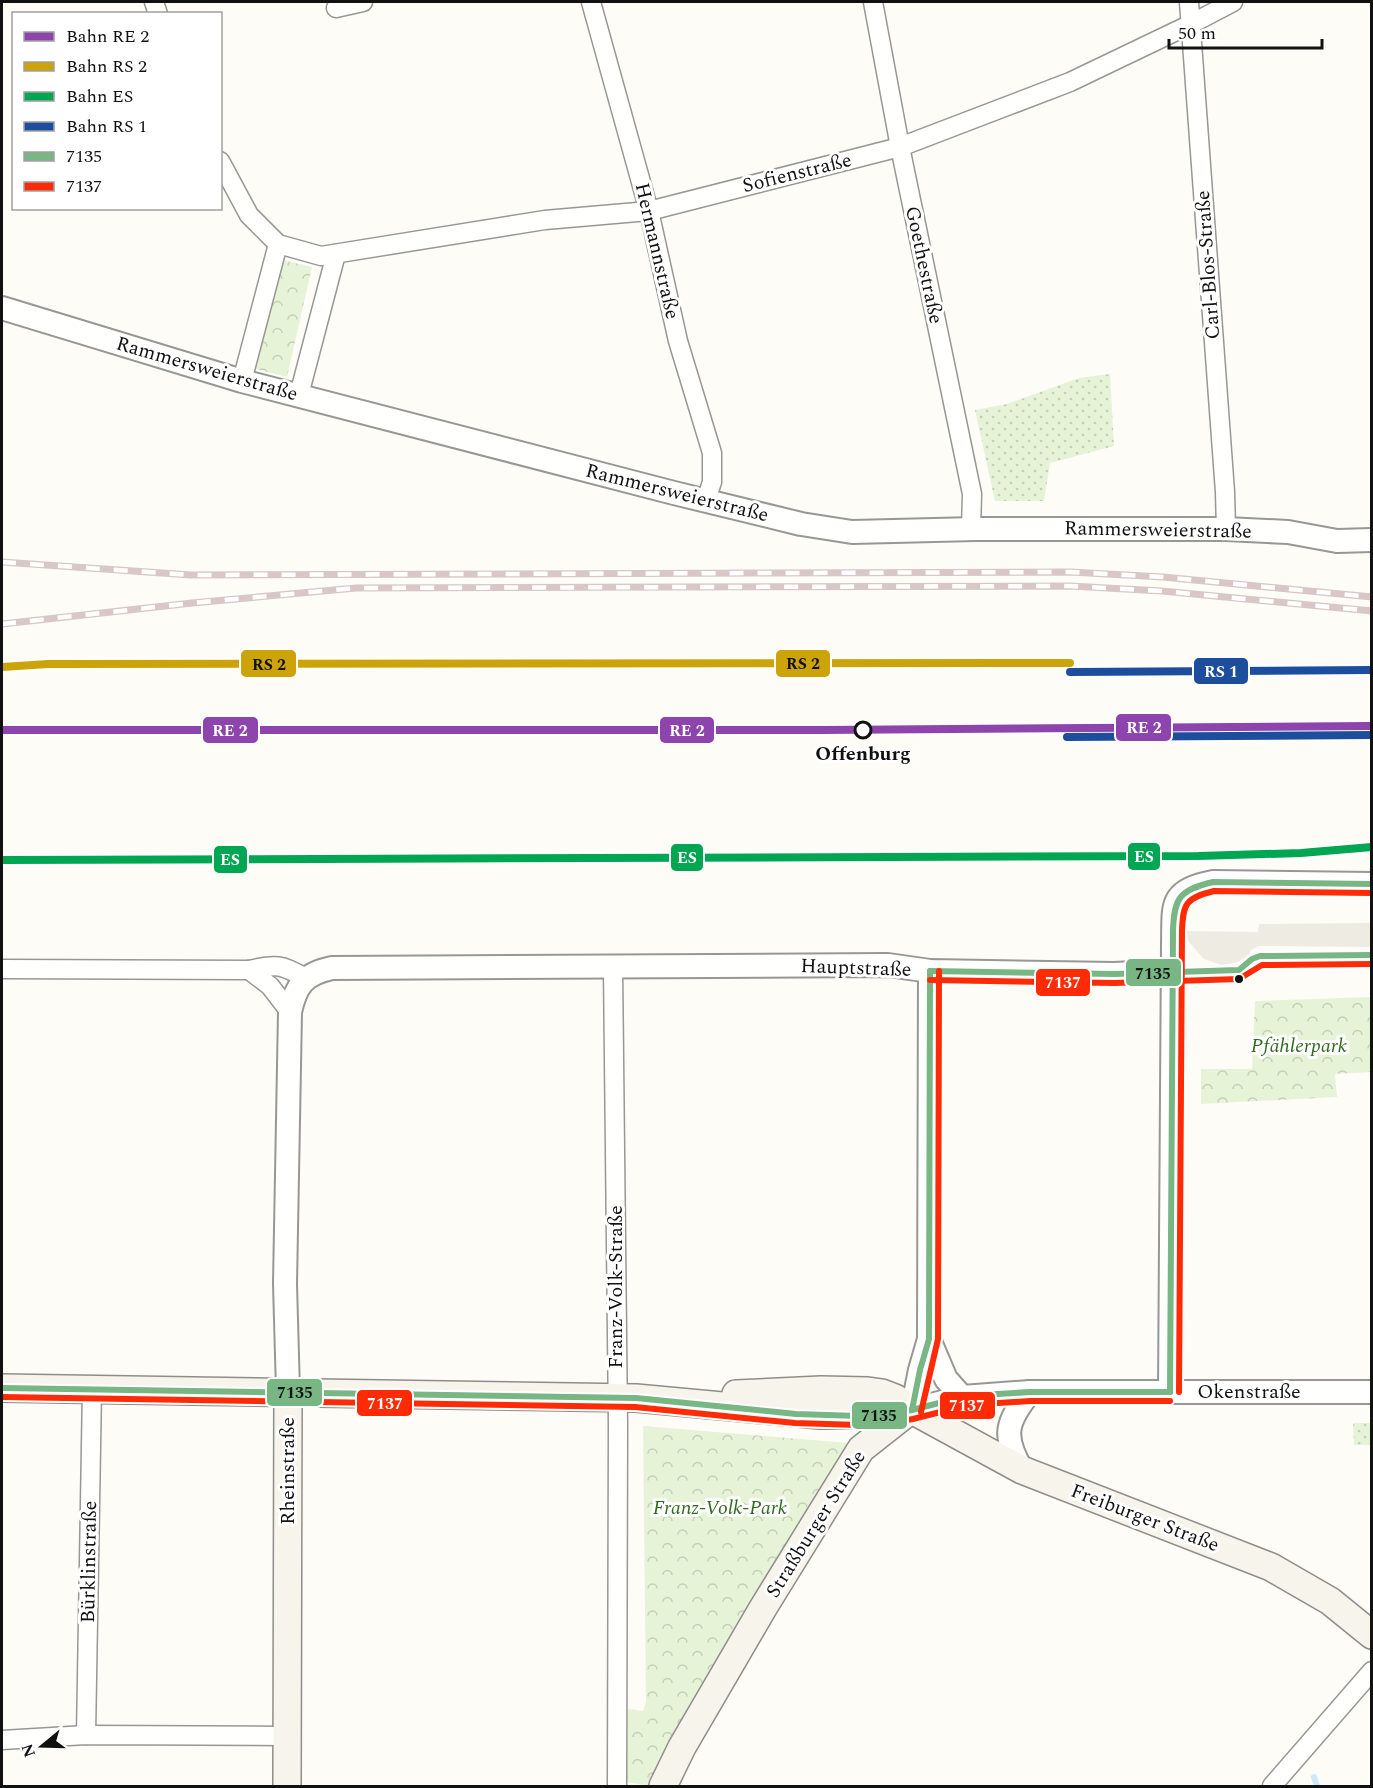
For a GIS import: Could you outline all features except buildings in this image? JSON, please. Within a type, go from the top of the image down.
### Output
[{"type":"main road","name":"Okenstraße","points":[[2,1388],[626,1398],[845,1390],[882,1393],[895,1398],[912,1410]]},
{"type":"main road","points":[[845,1390],[858,1416],[861,1429],[861,1449]]},
{"type":"main road","name":"Rheinstraße","points":[[287,1786],[288,1391]]},
{"type":"main road","name":"Okenstraße","points":[[626,1398],[796,1414],[858,1416],[912,1410]]},
{"type":"main road","name":"Straßburger Straße","points":[[663,1786],[682,1747],[861,1449],[888,1426],[912,1410]]},
{"type":"main road","name":"Freiburger Straße","points":[[912,1410],[1022,1470],[1271,1567],[1330,1601],[1371,1635]]},
{"type":"street","points":[[336,8],[363,2]]},
{"type":"street","name":"Hermannstraße","points":[[591,2],[649,212],[678,341],[712,453],[712,482],[706,500]]},
{"type":"street","name":"Goethestraße","points":[[873,2],[900,147],[972,494],[971,529]]},
{"type":"street","name":"Carl-Blos-Straße","points":[[1189,2],[1226,529]]},
{"type":"street","name":"Sofienstraße","points":[[278,244],[321,256],[545,220],[649,212],[900,147],[1070,82],[1233,2]]},
{"type":"street","points":[[222,165],[249,215],[278,244],[242,381]]},
{"type":"street","points":[[299,394],[336,254]]},
{"type":"street","name":"Rammersweierstraße","points":[[2,308],[242,381],[801,524],[852,532],[971,529],[1226,529],[1288,532],[1337,541],[1371,540]]},
{"type":"street","points":[[1170,1392],[1174,909],[1182,893],[1213,882],[1371,884]]},
{"type":"street","points":[[2,969],[249,970],[275,965],[287,968],[306,978],[294,993],[290,1012]]},
{"type":"street","name":"Hauptstraße","points":[[306,978],[317,971],[332,968],[888,965],[930,971],[1114,974],[1173,971]]},
{"type":"street","name":"Franz-Volk-Straße","points":[[613,967],[626,1398],[617,1786]]},
{"type":"street","points":[[249,970],[270,986],[290,1012]]},
{"type":"street","points":[[912,1410],[929,1339],[930,971]]},
{"type":"street","name":"Rheinstraße","points":[[288,1391],[285,1284],[290,1012]]},
{"type":"street","points":[[929,1339],[945,1379],[962,1397]]},
{"type":"street","name":"Bürklinstraße","points":[[86,1735],[92,1389]]},
{"type":"street","points":[[1022,1470],[1010,1446],[1009,1424],[1012,1415],[1030,1392]]},
{"type":"street","name":"Okenstraße","points":[[912,1410],[962,1397],[1030,1392],[1371,1392]]},
{"type":"street","points":[[1272,1786],[1371,1671]]},
{"type":"street","points":[[2,1740],[86,1735],[287,1736]]},
{"type":"green space","points":[[282,260],[312,267],[287,377],[256,369]]},
{"type":"green space","points":[[1110,374],[1114,446],[1050,463],[1044,501],[995,501],[975,410],[1007,404],[1079,378]]},
{"type":"green space","name":"Pfählerpark","points":[[1371,997],[1371,1072],[1335,1074],[1337,1097],[1201,1104],[1201,1069],[1252,1069],[1255,1001]]},
{"type":"green space","points":[[1353,1423],[1371,1423],[1371,1445],[1354,1445]]},
{"type":"green space","name":"Franz-Volk-Park","points":[[643,1426],[848,1443],[648,1786],[627,1782],[627,1709],[643,1711],[646,1702]]},
{"type":"shaded area","points":[[1371,923],[1371,947],[1259,946],[1238,962],[1222,965],[1204,959],[1188,941],[1187,931],[1258,932],[1259,924]]},
{"type":"waterway","points":[[1314,1777],[1317,1786]]},
{"type":"railway","points":[[2,562],[191,575],[1070,572],[1163,577],[1372,597]]},
{"type":"railway","points":[[2,624],[356,588],[1070,586],[1162,591],[1372,611]]},
{"type":"transit line","points":[[2,667],[48,664],[1070,663]]},
{"type":"transit line","points":[[1070,672],[1372,670]]},
{"type":"transit line","points":[[2,730],[822,730],[1372,726]]},
{"type":"transit line","points":[[1067,737],[1372,735]]},
{"type":"transit line","name":"7135","points":[[1170,1392],[1173,931],[1177,903],[1186,892],[1213,882],[1372,884]]},
{"type":"transit line","name":"7137","points":[[1179,1392],[1182,931],[1185,908],[1197,896],[1214,891],[1372,893]]},
{"type":"transit line","name":"7135","points":[[930,971],[1114,974],[1239,970],[1252,959],[1260,956],[1372,955]]},
{"type":"transit line","name":"7137","points":[[930,980],[1114,983],[1239,979],[1262,965],[1372,964]]},
{"type":"transit line","name":"7135","points":[[912,1410],[929,1339],[930,971]]},
{"type":"transit line","name":"7137","points":[[921,1412],[938,1339],[939,971]]},
{"type":"transit line","name":"7135","points":[[2,1388],[636,1398],[796,1414],[858,1416],[912,1410],[962,1397],[982,1395],[1030,1392],[1170,1392]]},
{"type":"transit line","name":"7137","points":[[2,1397],[635,1407],[795,1423],[858,1425],[913,1419],[964,1406],[983,1404],[1030,1401],[1170,1401]]},
{"type":"rail line","name":"ES","points":[[2,860],[1198,856],[1301,853],[1372,847]]},
{"type":"place","name":"Offenburg","points":[[863,730]]}]
